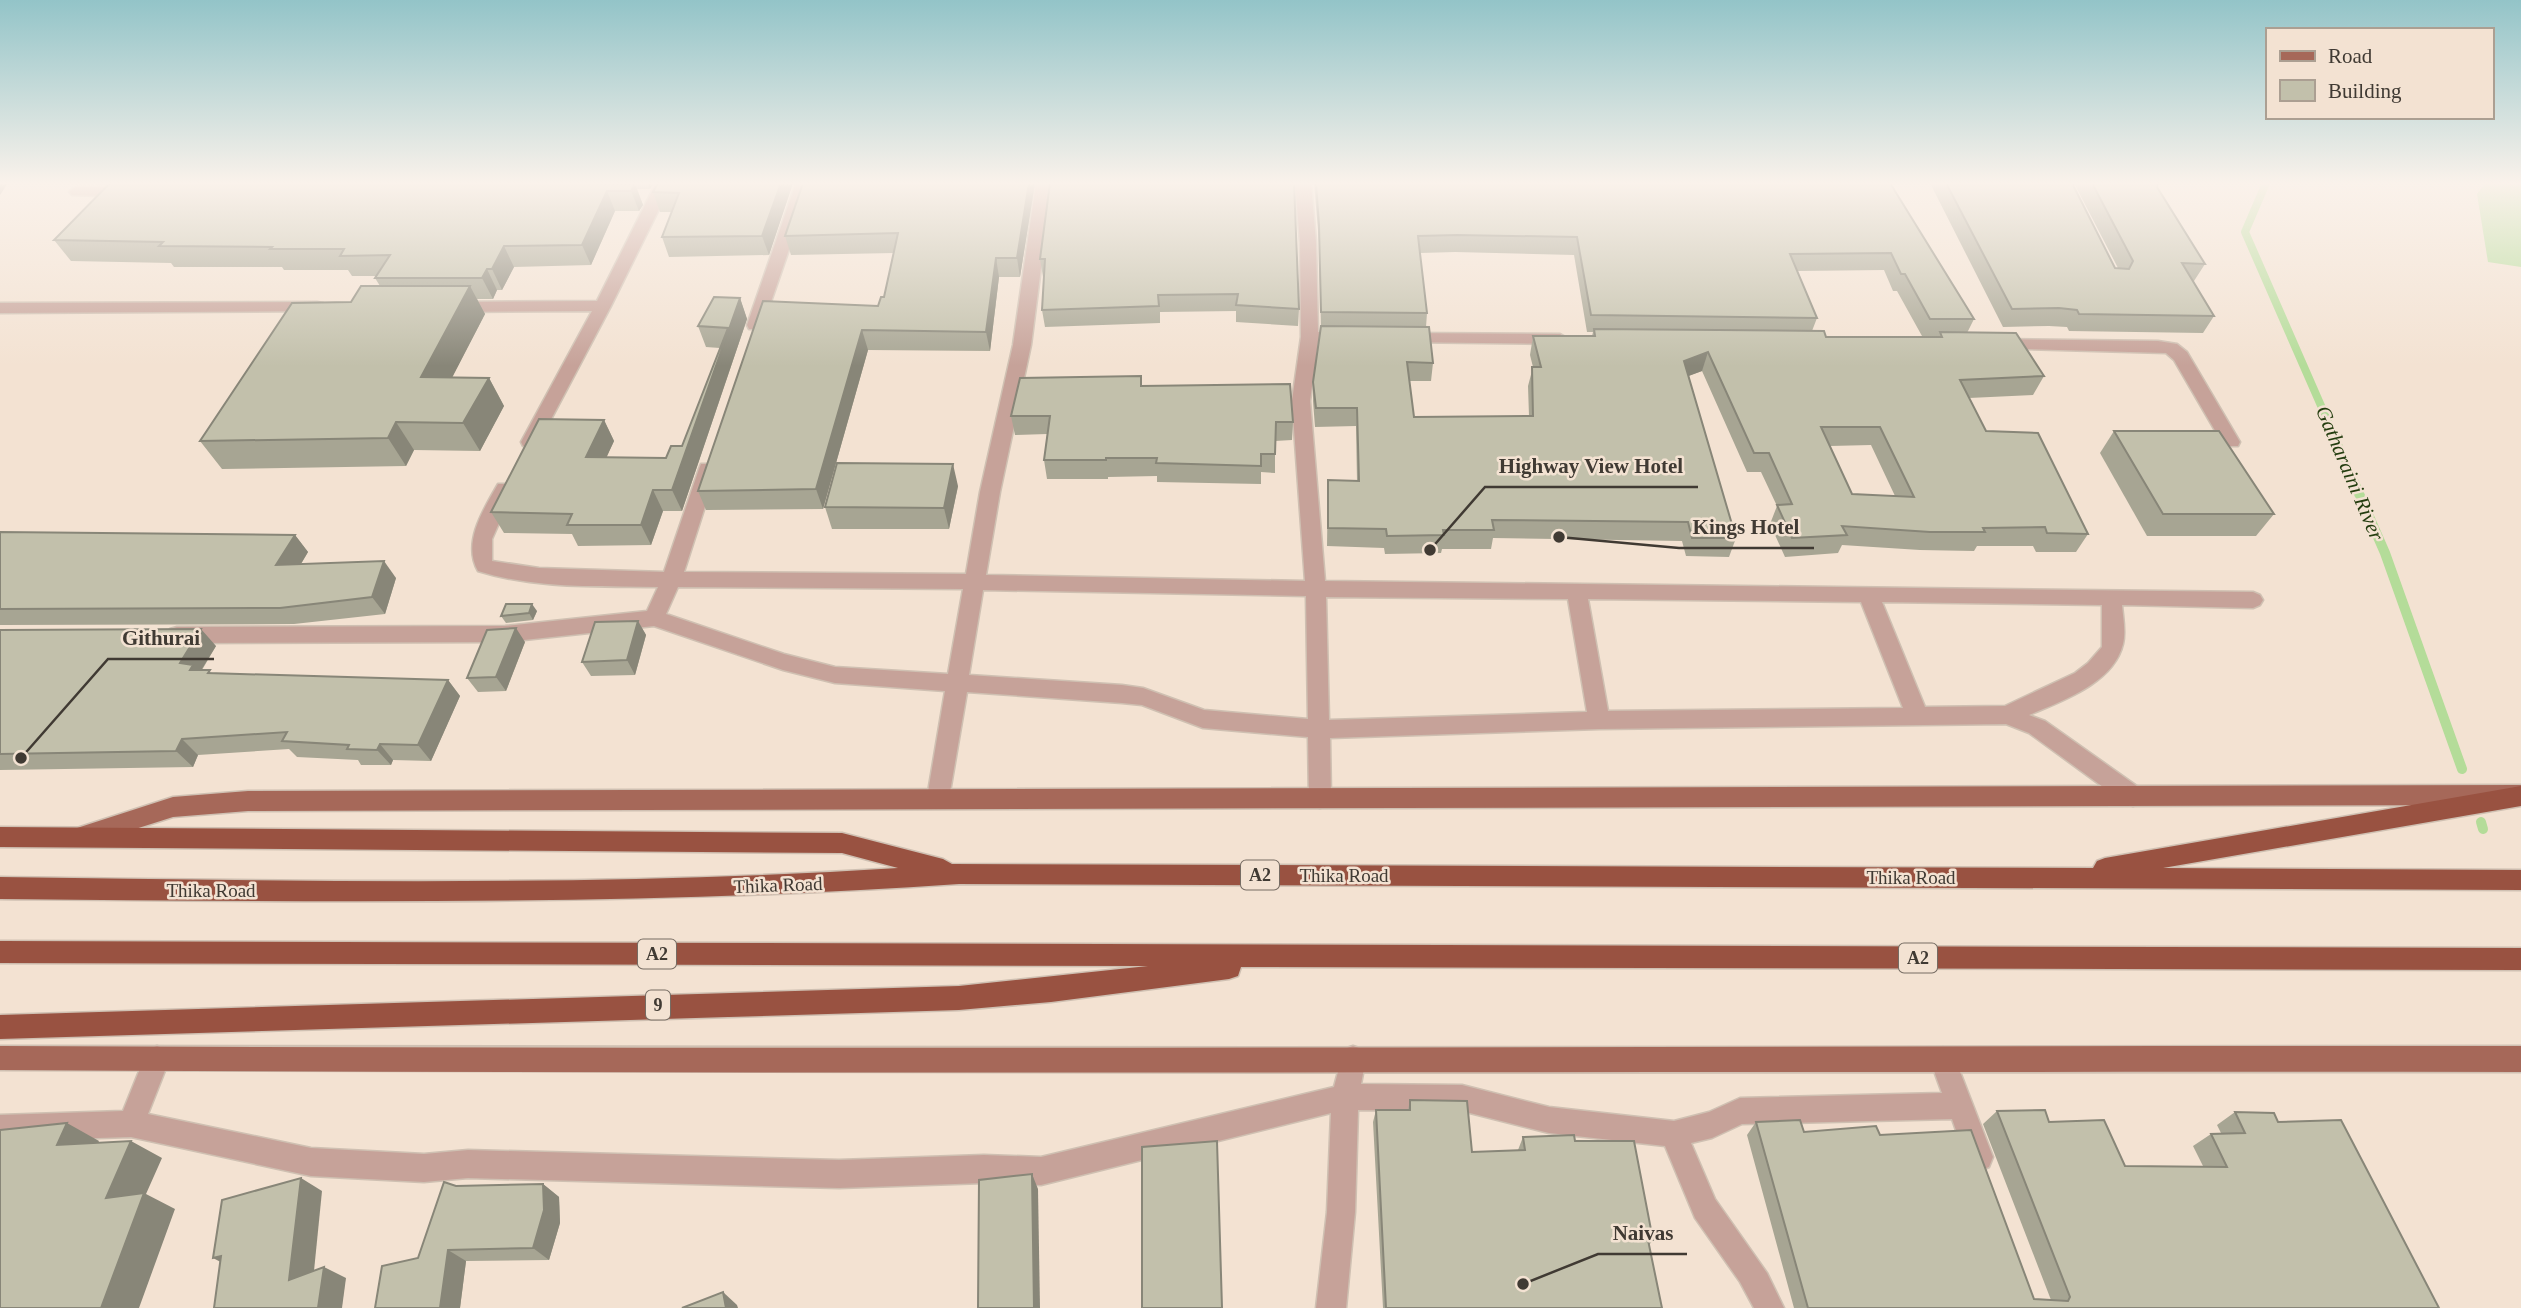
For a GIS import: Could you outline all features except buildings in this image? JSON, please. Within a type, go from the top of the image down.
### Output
[{"type":"highway","points":[[2052,877],[2521,796]]},
{"type":"highway","points":[[0,837],[842,843],[959,874]]},
{"type":"highway","name":"Thika Road","points":[[0,888],[429,891],[696,888],[832,884],[959,874],[2521,880]]},
{"type":"highway","name":"A2","points":[[0,951],[2521,959]]},
{"type":"highway","name":"9","points":[[0,1027],[959,998],[1051,990],[1315,957]]},
{"type":"main road","points":[[82,836],[173,807],[248,801],[2521,796]]},
{"type":"main road","points":[[0,1058],[819,1062],[1353,1058],[2521,1059]]},
{"type":"street","points":[[630,244],[603,306],[518,463],[485,531],[480,558],[484,566],[492,571],[671,580],[975,581],[1315,589],[2253,600]]},
{"type":"street","points":[[751,337],[783,244]]},
{"type":"street","points":[[938,798],[990,492],[1022,345],[1036,244]]},
{"type":"street","points":[[1308,244],[1310,337],[1301,401],[1315,589],[1320,798]]},
{"type":"street","points":[[438,307],[603,306]]},
{"type":"street","points":[[0,308],[329,307]]},
{"type":"street","points":[[1310,337],[1573,339]]},
{"type":"street","points":[[1973,344],[2171,348],[2181,356],[2231,442]]},
{"type":"street","points":[[654,618],[671,580],[713,452]]},
{"type":"street","points":[[1577,592],[1599,720]]},
{"type":"street","points":[[1868,594],[1917,715]]},
{"type":"street","points":[[2007,715],[2088,676],[2102,663],[2112,647],[2112,598]]},
{"type":"street","points":[[150,636],[505,634],[654,618],[783,662],[835,675],[1122,694],[1143,697],[1203,719],[1318,729],[1599,720],[2007,715],[2037,727],[2133,796]]},
{"type":"street","points":[[131,1124],[158,1058]]},
{"type":"street","points":[[1331,1308],[1341,1212],[1345,1097],[1353,1058]]},
{"type":"street","points":[[1943,1060],[1988,1181]]},
{"type":"street","points":[[0,1128],[131,1124],[335,1165],[424,1168],[468,1164],[839,1174],[984,1169],[1041,1171],[1345,1097],[1462,1098],[1549,1120],[1674,1134],[1712,1125],[1741,1111],[1960,1105]]},
{"type":"street","points":[[1674,1134],[1709,1216],[1740,1256],[1764,1294],[1769,1308]]},
{"type":"shaded area","points":[[2485,244],[2521,244],[2521,267],[2488,262]]},
{"type":"waterway","name":"Gatharaini River","points":[[2250,244],[2354,481]]},
{"type":"waterway","name":"Gatharaini River","points":[[2353,480],[2385,553],[2462,769]]},
{"type":"waterway","points":[[2481,822],[2483,829]]},
{"type":"place","name":"Kings Hotel","points":[[1559,537]]},
{"type":"place","name":"Highway View Hotel","points":[[1430,550]]},
{"type":"place","name":"Githurai","points":[[21,758]]},
{"type":"place","name":"Naivas","points":[[1523,1284]]}]
